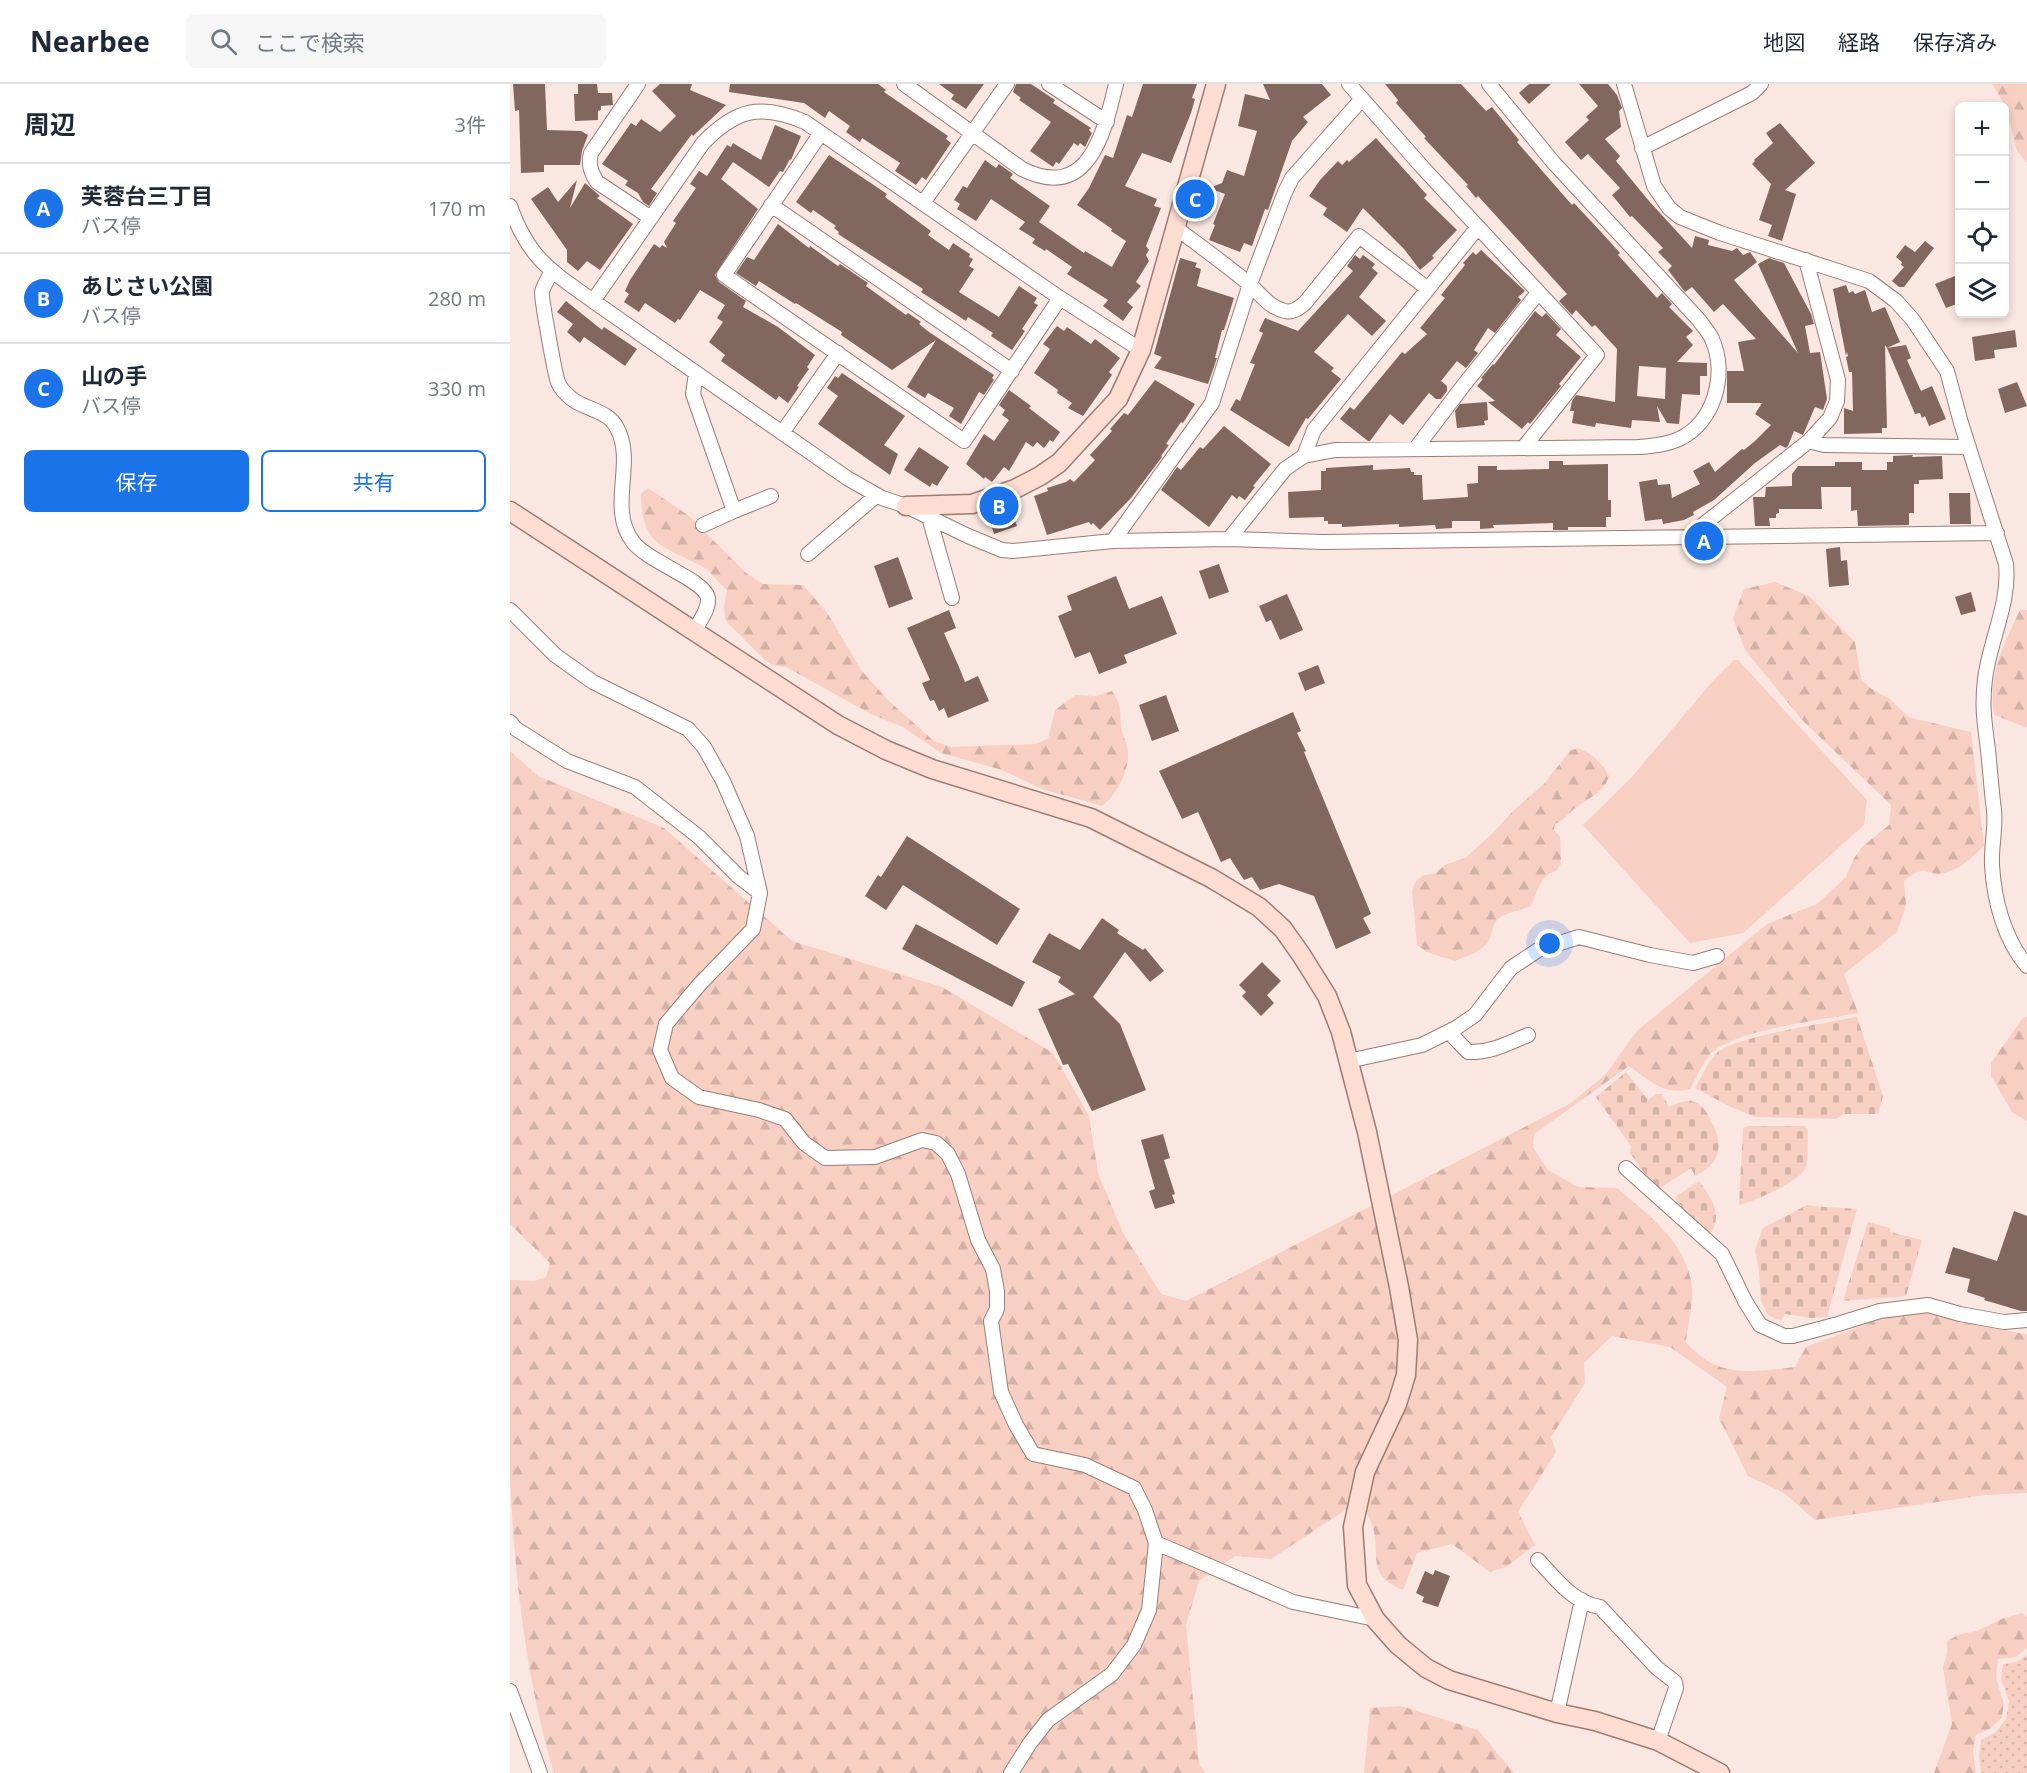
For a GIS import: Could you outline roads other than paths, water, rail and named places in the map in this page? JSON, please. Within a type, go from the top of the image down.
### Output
[{"type":"street","points":[[637,84],[591,153],[588,163],[597,182],[651,218]]},
{"type":"street","points":[[904,84],[1022,169],[1047,178],[1075,171],[1087,163],[1098,145],[1107,122],[1116,84]]},
{"type":"street","points":[[922,203],[1007,84]]},
{"type":"street","points":[[1049,84],[1107,122]]},
{"type":"street","points":[[906,506],[972,504],[1015,489],[1059,463],[1080,443],[1118,399],[1141,350],[1216,84]]},
{"type":"street","points":[[1348,84],[1597,355],[1524,447]]},
{"type":"street","points":[[1624,84],[1654,186],[1663,202],[1680,217],[1720,233],[1869,281],[1896,301],[1929,342],[1947,371],[2006,564],[2005,598],[1989,654],[1982,709],[1988,743],[1994,818],[1992,865],[1997,903],[2008,935],[2027,966]]},
{"type":"street","points":[[1642,148],[1752,93],[1761,84]]},
{"type":"street","points":[[1229,539],[1285,469],[1304,456],[1335,450],[1660,445],[1678,440],[1696,429],[1709,412],[1718,376],[1718,358],[1712,339],[1699,320],[1554,162],[1491,85]]},
{"type":"street","points":[[1113,541],[1212,403],[1250,284],[1284,192],[1292,178],[1361,100]]},
{"type":"street","points":[[593,301],[703,143],[715,130],[731,120],[749,112],[763,111],[784,113],[805,122],[1059,298],[1141,350]]},
{"type":"street","points":[[821,133],[724,275],[964,441],[1059,298]]},
{"type":"street","points":[[771,205],[1012,370]]},
{"type":"street","points":[[510,206],[524,239],[551,272],[847,478],[877,495],[1002,550],[1013,551],[1113,541],[1229,539],[1323,542],[1997,533]]},
{"type":"street","points":[[1304,456],[1314,430],[1478,227]]},
{"type":"street","points":[[1176,228],[1250,284],[1263,299],[1279,310],[1288,312],[1305,303],[1359,236],[1428,289]]},
{"type":"street","points":[[510,232],[524,239]]},
{"type":"street","points":[[1689,536],[1809,441],[1830,418],[1837,401],[1838,380],[1806,260]]},
{"type":"street","points":[[551,272],[542,292],[558,381],[573,400],[608,417],[616,425],[624,455],[621,503],[624,524],[633,542],[648,557],[701,586],[708,598],[706,610],[694,632]]},
{"type":"street","points":[[1416,448],[1538,293]]},
{"type":"street","points":[[782,433],[838,354]]},
{"type":"street","points":[[696,373],[693,394],[734,511]]},
{"type":"street","points":[[1809,441],[1824,445],[1969,447]]},
{"type":"street","points":[[807,554],[877,495]]},
{"type":"street","points":[[704,525],[771,496]]},
{"type":"street","points":[[510,511],[838,725],[886,750],[932,769],[1091,818],[1211,878],[1259,907],[1283,929],[1327,996],[1341,1032],[1369,1143],[1400,1287],[1408,1340],[1406,1375],[1397,1404],[1365,1472],[1353,1527],[1357,1585],[1376,1619],[1398,1645],[1426,1668],[1449,1680],[1658,1741],[1720,1773]]},
{"type":"street","points":[[929,517],[952,598]]},
{"type":"street","points":[[510,610],[555,655],[593,682],[688,729],[704,747],[718,772],[747,836],[760,893],[753,929],[699,985],[666,1024],[660,1050],[672,1078],[699,1097],[759,1110],[785,1119],[804,1143],[825,1158],[875,1157],[922,1140],[936,1143],[948,1154],[958,1174],[978,1240],[993,1269],[997,1309],[992,1321],[1001,1392],[1016,1425],[1033,1454],[1085,1465],[1134,1488],[1145,1510],[1156,1543],[1149,1610],[1134,1646],[1112,1674],[1048,1719],[1011,1773]]},
{"type":"street","points":[[510,722],[516,729],[567,760],[635,787],[699,837],[739,878],[760,893]]},
{"type":"street","points":[[1348,1061],[1422,1045],[1449,1032],[1475,1015],[1511,968],[1538,950],[1579,937],[1693,963],[1717,956]]},
{"type":"street","points":[[1449,1032],[1468,1052],[1494,1050],[1528,1035]]},
{"type":"street","points":[[1626,1168],[1722,1254],[1745,1301],[1760,1325],[1784,1336],[1816,1330],[1880,1311],[1928,1305],[2004,1322],[2027,1320]]},
{"type":"street","points":[[1156,1543],[1293,1602],[1376,1619]]},
{"type":"street","points":[[1538,1560],[1573,1596],[1600,1606],[1657,1668],[1675,1682],[1676,1688],[1658,1741]]},
{"type":"street","points":[[1557,1713],[1582,1600]]},
{"type":"street","points":[[510,1691],[540,1773]]},
{"type":"place","name":"山の手","points":[[1195,199]]},
{"type":"place","name":"あじさい公園","points":[[999,506]]},
{"type":"place","name":"芙蓉台三丁目","points":[[1704,541]]}]
